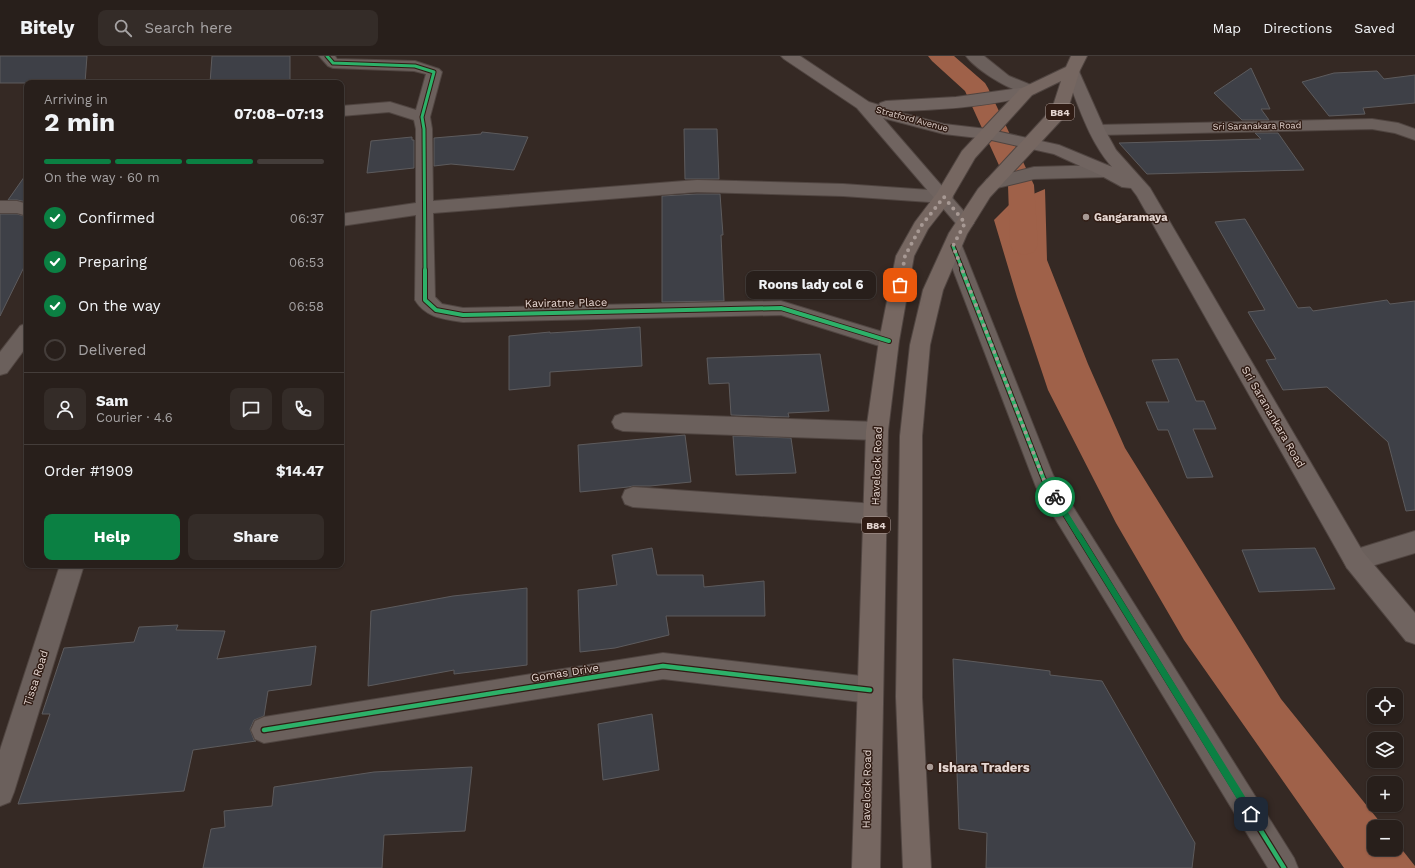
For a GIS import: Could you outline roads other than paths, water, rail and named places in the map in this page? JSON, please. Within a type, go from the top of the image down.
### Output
[{"type":"main road","name":"Stratford Avenue","points":[[789,56],[862,105],[944,197],[965,223]]},
{"type":"main road","name":"B84","points":[[987,134],[1028,91],[1076,63]]},
{"type":"main road","name":"B84","points":[[917,868],[909,697],[911,436],[920,345],[933,290],[965,223],[988,188],[1060,111],[1076,63]]},
{"type":"main road","name":"Sri Saranankara Road","points":[[1076,63],[1097,130],[1109,153],[1144,192],[1355,560],[1415,632]]},
{"type":"main road","points":[[862,105],[924,106],[951,104],[1028,91]]},
{"type":"main road","name":"Stratford Avenue","points":[[862,105],[893,116],[944,129],[987,134],[1030,144]]},
{"type":"main road","name":"Havelock Road","points":[[866,868],[877,431],[889,341],[905,256],[921,226],[944,197],[968,155],[987,134]]},
{"type":"main road","points":[[1030,144],[1059,150],[1106,171],[1144,192]]},
{"type":"street","points":[[327,56],[333,63],[415,66],[434,72],[422,117],[390,107],[344,111]]},
{"type":"street","points":[[974,56],[1004,79],[1028,91]]},
{"type":"street","name":"Kaviratne Place","points":[[422,117],[424,129],[425,300],[436,310],[462,315],[781,308],[889,341]]},
{"type":"street","name":"Sri Saranakara Road","points":[[1097,130],[1372,124],[1398,128],[1415,135]]},
{"type":"street","points":[[988,188],[1034,173],[1054,171],[1106,171]]},
{"type":"street","points":[[344,220],[424,208],[697,186],[843,190],[944,197]]},
{"type":"street","points":[[0,207],[17,207],[24,209]]},
{"type":"street","points":[[953,246],[1044,480],[1284,868]]},
{"type":"street","points":[[0,368],[24,334]]},
{"type":"street","points":[[623,422],[877,431]]},
{"type":"street","points":[[633,497],[876,514]]},
{"type":"street","points":[[1355,560],[1415,542]]},
{"type":"street","name":"Tissa Road","points":[[0,792],[71,568]]},
{"type":"street","name":"Gomas Drive","points":[[264,730],[663,666],[870,690]]},
{"type":"waterway","points":[[940,56],[976,88],[1021,185],[1024,245]]},
{"type":"place","name":"Gangaramaya","points":[[1086,217]]},
{"type":"place","name":"Roons lady col 6","points":[[900,285]]},
{"type":"place","name":"Ishara Traders","points":[[930,767]]}]
